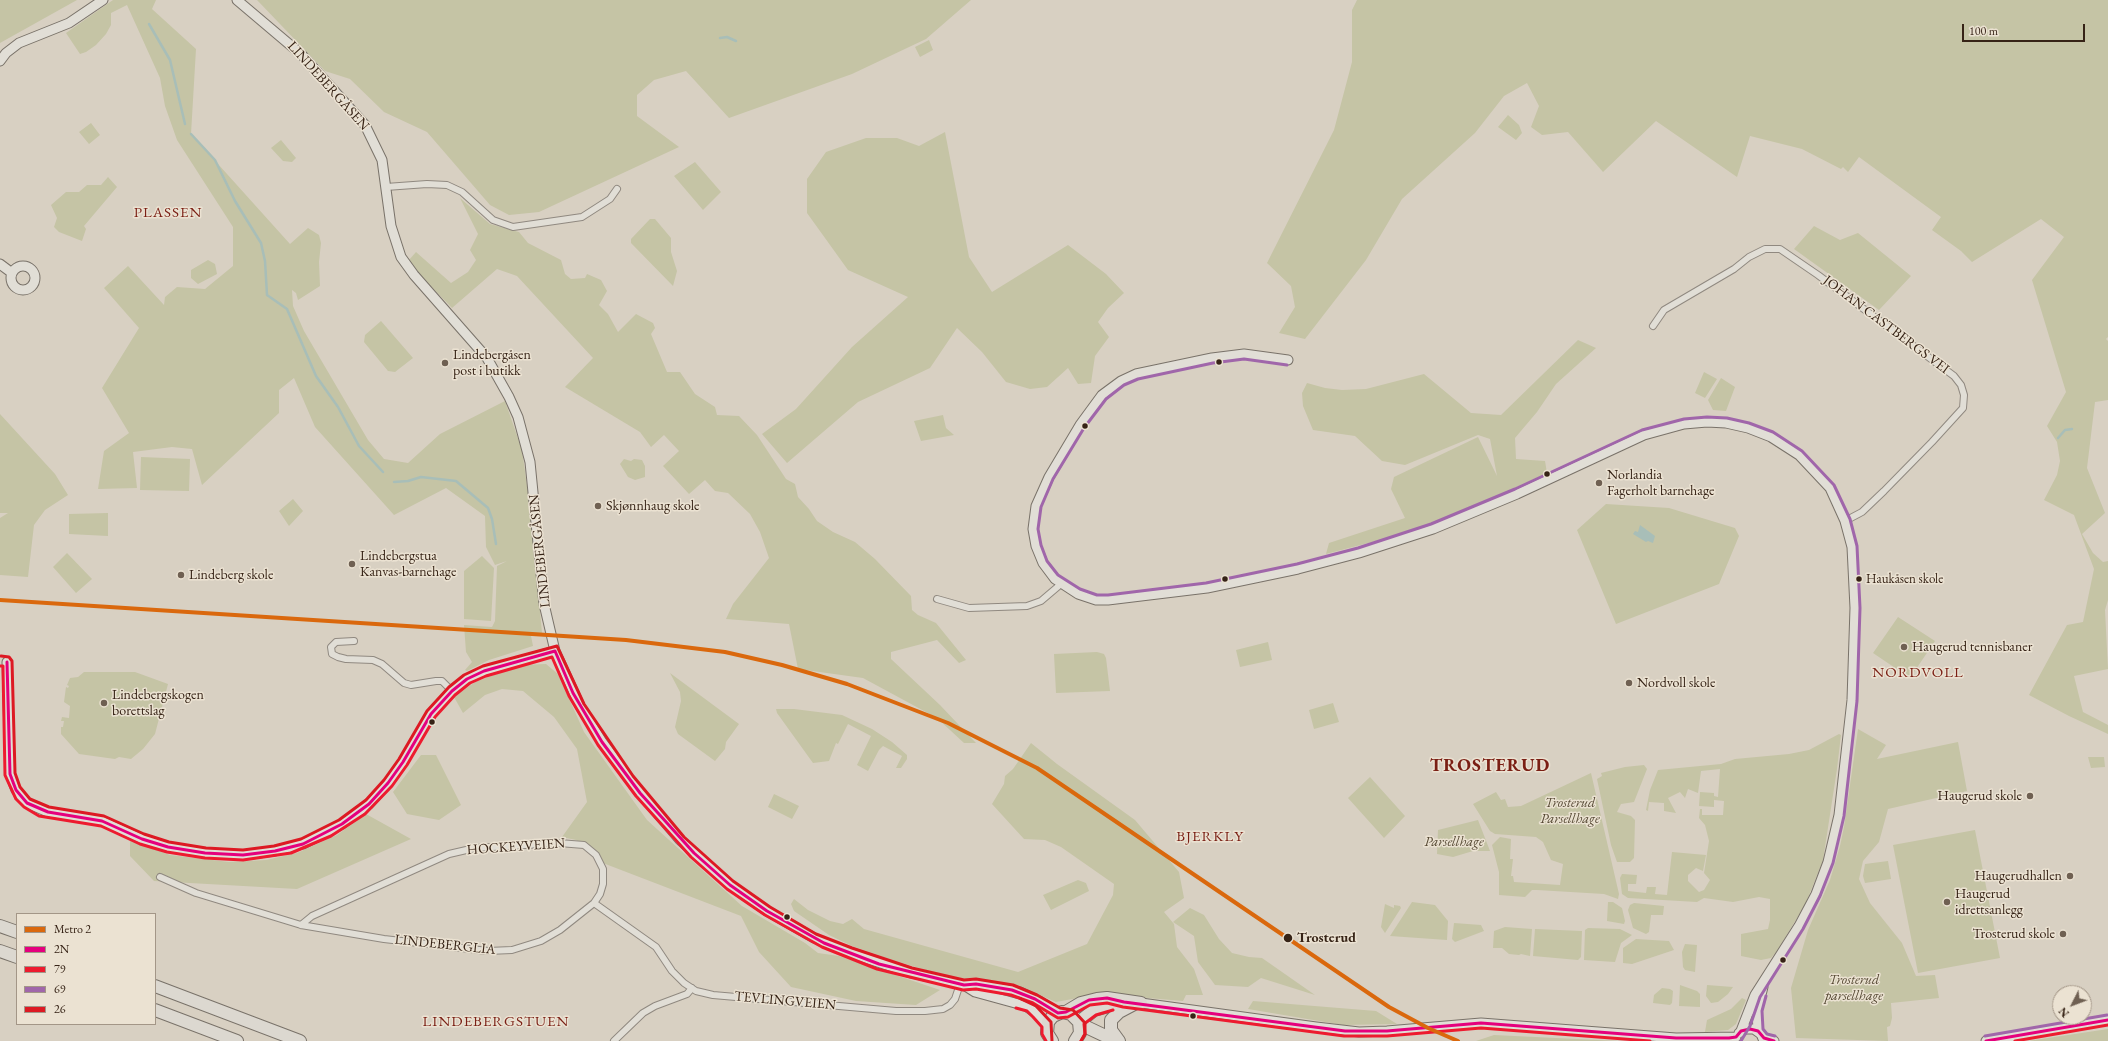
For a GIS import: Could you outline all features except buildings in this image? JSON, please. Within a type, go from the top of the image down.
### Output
[{"type":"highway","points":[[0,926],[16,932]]},
{"type":"highway","points":[[0,951],[16,957]]},
{"type":"highway","points":[[156,986],[300,1041]]},
{"type":"highway","points":[[1048,1036],[1051,1018],[1081,1003],[1107,998],[1133,1003]]},
{"type":"highway","points":[[1079,1023],[1094,1010],[1133,1003]]},
{"type":"highway","points":[[1116,1040],[1110,1026],[1113,1018],[1133,1003]]},
{"type":"highway","points":[[156,1010],[237,1041]]},
{"type":"highway","points":[[1062,1013],[1071,1014],[1079,1023],[1116,1040]]},
{"type":"highway","points":[[1075,1041],[1080,1033],[1079,1023]]},
{"type":"street","points":[[0,61],[6,53],[19,43],[69,23],[103,0]]},
{"type":"street","name":"LINDEBERGÅSEN","points":[[237,0],[290,43],[360,117],[377,146],[383,164],[392,232],[401,257],[414,275],[487,358],[509,397],[518,418],[530,462],[544,604],[555,651],[580,706],[629,779],[680,840],[730,884],[767,911],[814,938],[850,954],[894,968],[962,984],[976,984],[1020,992],[1062,1013]]},
{"type":"street","points":[[386,187],[427,184],[447,185],[462,192],[494,220],[514,227],[582,217],[610,199],[617,189]]},
{"type":"street","name":"JOHAN CASTBERGS VEI","points":[[1653,326],[1664,310],[1734,269],[1749,257],[1765,249],[1780,249],[1818,275],[1954,376],[1964,395],[1962,408],[1932,442],[1884,491],[1862,512],[1845,520]]},
{"type":"street","points":[[0,264],[12,272]]},
{"type":"street","points":[[1288,360],[1244,354],[1217,357],[1136,374],[1121,381],[1102,395],[1080,425],[1049,478],[1036,506],[1033,529],[1036,546],[1043,563],[1061,584],[1069,590],[1085,597],[1096,600],[1119,600],[1207,588],[1304,568],[1359,553],[1433,529],[1517,494],[1644,435],[1676,425],[1717,422],[1748,428],[1782,443],[1799,455],[1824,480],[1836,500],[1845,520],[1853,558],[1855,630],[1852,700],[1839,815],[1828,862],[1816,894],[1755,996],[1738,1036]]},
{"type":"street","points":[[937,599],[969,608],[1027,606],[1041,601],[1061,584]]},
{"type":"street","points":[[354,641],[336,642],[331,647],[332,654],[342,658],[373,660],[382,664],[404,683],[411,685],[436,680],[442,681],[452,691]]},
{"type":"street","points":[[7,662],[10,774],[16,790],[27,803],[48,812],[102,821],[161,846],[186,851],[226,855],[268,852],[303,844],[329,832],[352,818],[369,804],[395,775],[428,718],[452,691],[467,679],[484,671],[555,651]]},
{"type":"street","name":"HOCKEYVEIEN","points":[[301,925],[312,916],[449,854],[475,848],[560,843],[584,845],[596,855],[603,869],[603,884],[600,894],[594,903]]},
{"type":"street","name":"LINDEBERGLIA","points":[[160,877],[196,893],[301,925],[384,939],[488,951],[512,950],[533,945],[550,936],[594,903]]},
{"type":"street","points":[[594,903],[651,943],[677,977],[692,988],[687,994],[655,1006],[643,1013],[614,1041]]},
{"type":"street","name":"LINDEBERGÅSEN","points":[[962,984],[975,992],[1026,1006],[1037,1014],[1048,1036]]},
{"type":"street","name":"TEVLINGVEIEN","points":[[692,988],[713,995],[896,1011],[925,1011],[946,1007],[955,999],[962,984]]},
{"type":"street","points":[[1762,1037],[1757,1011],[1763,984]]},
{"type":"street","points":[[1133,1003],[1345,1031],[1387,1031],[1465,1024],[1497,1024],[1676,1038],[1738,1036],[1750,1029],[1762,1037],[1774,1041]]},
{"type":"street","points":[[1986,1041],[2108,1020]]},
{"type":"street","points":[[1676,1038],[1688,1041]]},
{"type":"green space","points":[[0,0],[77,0],[0,43]]},
{"type":"green space","points":[[113,0],[156,0],[152,9],[196,49],[191,134],[290,244],[308,228],[319,235],[321,243],[319,262],[320,286],[298,300],[296,293],[292,290],[293,306],[304,331],[368,440],[384,459],[408,463],[440,434],[505,401],[522,450],[532,522],[542,633],[535,633],[531,636],[533,646],[489,660],[467,671],[465,670],[472,662],[466,652],[464,625],[492,627],[495,621],[497,566],[507,561],[495,565],[486,547],[485,516],[446,488],[394,515],[315,427],[294,378],[279,390],[279,413],[202,485],[192,449],[172,447],[133,452],[137,488],[98,489],[104,451],[129,433],[102,388],[139,328],[104,288],[128,266],[164,305],[165,297],[177,287],[205,289],[233,266],[233,227],[177,140],[165,106],[160,78],[127,5],[111,13],[111,25],[106,34],[96,45],[86,52],[80,54],[66,33]]},
{"type":"green space","points":[[257,0],[971,0],[926,39],[852,74],[729,118],[686,71],[654,80],[637,95],[637,116],[679,147],[539,212],[509,215],[490,205],[427,132],[384,112],[350,79],[325,71]]},
{"type":"green space","points":[[1357,0],[2108,0],[2108,337],[2106,339],[2108,341],[2108,400],[2095,402],[2087,468],[2105,513],[2082,534],[2093,553],[2103,562],[2108,561],[2108,600],[2105,610],[2108,669],[2074,676],[2083,712],[2108,725],[2108,734],[2029,695],[2067,625],[2083,622],[2094,569],[2074,515],[2044,500],[2057,475],[2060,461],[2057,442],[2047,426],[2066,392],[2032,280],[2064,237],[2041,219],[1972,262],[1961,251],[1932,230],[1941,217],[1859,157],[1848,172],[1843,167],[1841,169],[1802,149],[1750,136],[1737,177],[1656,121],[1603,172],[1568,132],[1542,135],[1531,127],[1539,106],[1527,83],[1504,96],[1475,133],[1402,199],[1366,260],[1305,339],[1279,333],[1295,307],[1291,286],[1267,263],[1334,130],[1352,62],[1352,10]]},
{"type":"green space","points":[[929,40],[933,50],[920,57],[915,47]]},
{"type":"green space","points":[[1508,115],[1519,125],[1522,133],[1516,140],[1498,127]]},
{"type":"green space","points":[[91,123],[100,135],[89,144],[79,132]]},
{"type":"green space","points":[[945,132],[969,257],[992,292],[1068,245],[1106,274],[1124,293],[1108,308],[1098,322],[1109,337],[1095,356],[1091,383],[1078,384],[1068,368],[1047,387],[1030,389],[1006,382],[982,352],[957,328],[930,368],[858,402],[787,463],[762,434],[796,409],[852,347],[908,297],[848,270],[807,213],[807,179],[826,152],[866,138],[897,138],[919,146]]},
{"type":"green space","points":[[281,140],[296,158],[292,162],[283,161],[271,148]]},
{"type":"green space","points":[[695,162],[721,192],[703,210],[674,176]]},
{"type":"green space","points":[[108,177],[117,187],[84,226],[86,229],[82,241],[59,232],[54,227],[57,218],[51,205],[66,192],[79,192],[87,185],[101,185]]},
{"type":"green space","points":[[460,198],[490,224],[519,232],[528,243],[561,260],[565,274],[571,279],[585,278],[587,274],[601,280],[607,291],[599,305],[608,314],[618,332],[636,314],[653,323],[655,328],[651,334],[667,372],[680,372],[695,394],[715,407],[717,415],[739,416],[757,435],[786,479],[795,484],[798,497],[817,521],[833,532],[855,542],[875,559],[911,596],[912,610],[918,615],[936,623],[966,660],[959,663],[937,640],[891,652],[891,659],[940,705],[976,743],[964,743],[937,718],[863,678],[798,669],[789,624],[726,619],[733,604],[769,558],[760,532],[750,514],[728,493],[715,491],[705,480],[689,494],[663,466],[679,451],[664,435],[651,447],[640,432],[565,387],[593,358],[517,276],[497,269],[452,308],[417,272],[409,260],[416,252],[451,283],[468,272],[476,260],[470,250],[478,234]]},
{"type":"green space","points":[[650,219],[655,219],[671,238],[671,252],[677,271],[673,286],[631,243],[631,239]]},
{"type":"green space","points":[[1814,226],[1840,240],[1858,233],[1911,276],[1879,310],[1794,249]]},
{"type":"green space","points":[[208,260],[215,264],[217,274],[198,284],[191,278],[191,270]]},
{"type":"green space","points":[[381,321],[413,358],[395,372],[388,371],[364,342],[365,335]]},
{"type":"green space","points":[[1578,340],[1596,348],[1556,384],[1537,412],[1515,438],[1516,459],[1545,461],[1547,473],[1430,527],[1326,554],[1329,543],[1405,518],[1391,489],[1394,477],[1478,437],[1497,476],[1490,439],[1478,435],[1405,465],[1382,461],[1355,436],[1313,430],[1303,406],[1302,393],[1307,383],[1325,388],[1342,390],[1366,389],[1424,374],[1471,413],[1501,415]]},
{"type":"green space","points":[[1704,372],[1717,379],[1705,398],[1695,393]]},
{"type":"green space","points":[[1721,378],[1735,387],[1726,411],[1713,410],[1708,400]]},
{"type":"green space","points":[[0,414],[55,474],[68,495],[45,510],[34,525],[28,577],[0,575],[0,518],[8,513],[0,513]]},
{"type":"green space","points":[[943,415],[946,428],[954,435],[921,441],[914,421]]},
{"type":"green space","points":[[141,457],[190,459],[189,491],[140,490]]},
{"type":"green space","points":[[624,459],[631,461],[634,459],[642,460],[645,466],[645,477],[635,480],[628,477],[620,464]]},
{"type":"green space","points":[[293,499],[303,511],[289,526],[279,511]]},
{"type":"green space","points":[[1606,504],[1669,508],[1735,528],[1739,536],[1719,584],[1616,624],[1577,530]]},
{"type":"green space","points":[[108,513],[108,536],[69,534],[69,514]]},
{"type":"green space","points":[[67,553],[92,579],[76,593],[53,567]]},
{"type":"green space","points":[[482,556],[494,568],[491,621],[464,619],[464,571]]},
{"type":"green space","name":"Haugerud tennisbaner","points":[[1898,617],[1935,641],[1910,678],[1873,653]]},
{"type":"green space","points":[[1268,642],[1272,660],[1240,667],[1236,650]]},
{"type":"green space","points":[[1097,652],[1104,654],[1106,658],[1110,691],[1056,693],[1054,654]]},
{"type":"green space","points":[[546,664],[558,674],[584,732],[647,820],[742,906],[805,943],[818,953],[839,956],[940,990],[916,1005],[856,1001],[791,987],[759,952],[741,916],[595,860],[585,847],[576,840],[562,837],[587,802],[577,749],[554,717],[523,691],[502,689],[485,695],[463,713],[454,697],[475,682],[521,665]]},
{"type":"green space","points":[[84,672],[135,672],[168,684],[155,734],[143,749],[131,759],[119,757],[115,759],[79,754],[61,734],[61,727],[63,727],[64,721],[61,721],[62,717],[69,718],[70,706],[64,702],[66,687],[68,688],[69,686],[67,685],[70,678],[78,677]]},
{"type":"green space","points":[[670,673],[739,724],[726,742],[725,749],[715,761],[678,734],[675,727],[681,701],[680,692]]},
{"type":"green space","points":[[1333,703],[1339,722],[1314,729],[1309,710]]},
{"type":"green space","points":[[776,709],[794,709],[842,715],[872,729],[892,742],[907,755],[907,759],[901,768],[896,768],[902,756],[883,746],[879,750],[868,771],[857,765],[871,736],[848,724],[838,744],[836,743],[829,761],[813,763],[777,713]]},
{"type":"green space","name":"Trosterud parsellhage","points":[[1858,729],[1886,745],[1877,759],[1958,742],[1967,791],[1888,809],[1879,842],[1863,861],[1859,879],[1870,903],[1902,943],[1916,976],[1935,975],[1939,998],[1891,1003],[1892,1018],[1890,1026],[1887,1027],[1888,1041],[1796,1038],[1791,988],[1808,930],[1830,880],[1840,846]]},
{"type":"green space","points":[[1839,734],[1841,735],[1837,769],[1823,860],[1806,903],[1777,951],[1771,958],[1761,960],[1741,956],[1741,934],[1768,929],[1770,920],[1770,899],[1759,897],[1733,902],[1704,898],[1697,902],[1628,898],[1622,894],[1620,878],[1622,874],[1637,875],[1636,884],[1628,884],[1628,891],[1646,893],[1647,887],[1656,887],[1655,894],[1667,895],[1672,852],[1706,855],[1703,871],[1696,868],[1688,875],[1688,881],[1699,892],[1704,890],[1710,880],[1704,873],[1709,841],[1705,825],[1699,818],[1700,809],[1702,809],[1702,815],[1723,815],[1724,801],[1714,800],[1714,807],[1699,806],[1700,792],[1714,793],[1714,796],[1718,797],[1720,769],[1701,771],[1698,793],[1688,789],[1685,798],[1680,792],[1668,798],[1676,813],[1664,811],[1664,803],[1649,802],[1648,811],[1646,810],[1650,790],[1658,770],[1721,764],[1735,759],[1789,754],[1809,750]]},
{"type":"green space","points":[[1031,743],[1057,764],[1135,820],[1179,872],[1184,898],[1164,912],[1174,924],[1177,947],[1194,969],[1203,995],[1186,995],[1183,1001],[1100,994],[1056,1002],[1016,985],[953,978],[892,960],[852,946],[829,935],[794,911],[791,904],[794,899],[808,910],[830,921],[843,924],[852,919],[864,929],[1018,972],[1087,944],[1113,895],[1114,884],[1061,847],[1045,840],[1024,839],[992,804],[1004,784],[1005,776],[1013,769]]},
{"type":"green space","points":[[421,755],[436,755],[461,805],[439,820],[407,814],[393,792]]},
{"type":"green space","points":[[2088,757],[2104,757],[2105,767],[2091,768]]},
{"type":"green space","points":[[1644,765],[1647,769],[1634,802],[1621,804],[1617,812],[1631,816],[1635,820],[1634,858],[1630,862],[1617,862],[1611,845],[1597,779],[1602,776],[1601,773],[1625,767]]},
{"type":"green space","name":"Trosterud Parsellhage","points":[[1591,773],[1619,894],[1618,899],[1604,894],[1537,890],[1532,890],[1525,897],[1499,895],[1499,872],[1492,845],[1500,837],[1511,839],[1510,859],[1513,859],[1511,876],[1513,876],[1514,882],[1560,885],[1563,864],[1551,860],[1543,842],[1536,837],[1495,834],[1490,831],[1473,804],[1496,792],[1501,800],[1505,799],[1508,807],[1521,806]]},
{"type":"green space","points":[[1370,777],[1405,816],[1384,838],[1348,798]]},
{"type":"green space","points":[[774,794],[799,806],[792,819],[768,807]]},
{"type":"green space","points":[[366,814],[411,839],[297,889],[154,881],[130,856],[130,840],[170,855],[229,862],[266,860],[297,853],[337,835]]},
{"type":"green space","name":"Parsellhage","points":[[1478,820],[1490,851],[1473,851],[1453,857],[1437,854],[1438,830]]},
{"type":"green space","name":"Haugerud idrettsanlegg","points":[[1975,830],[2000,958],[1918,973],[1893,845]]},
{"type":"green space","points":[[1888,861],[1891,879],[1865,883],[1863,876],[1865,864]]},
{"type":"green space","points":[[1078,880],[1086,883],[1089,891],[1051,910],[1043,895]]},
{"type":"green space","points":[[1412,902],[1435,905],[1448,921],[1447,940],[1390,936]]},
{"type":"green space","points":[[1608,902],[1613,902],[1622,908],[1625,921],[1624,924],[1607,921]]},
{"type":"green space","points":[[1634,903],[1664,906],[1663,915],[1651,915],[1649,932],[1646,934],[1633,928],[1628,910],[1630,905]]},
{"type":"green space","points":[[1385,904],[1394,908],[1394,905],[1400,906],[1401,908],[1385,933],[1381,927]]},
{"type":"green space","points":[[1190,908],[1204,915],[1219,939],[1232,953],[1262,958],[1315,995],[1261,978],[1248,987],[1215,985],[1198,962],[1194,936],[1173,922]]},
{"type":"green space","points":[[1454,923],[1481,925],[1484,931],[1455,942],[1452,939]]},
{"type":"green space","points":[[1505,927],[1532,929],[1530,956],[1509,954],[1502,948],[1493,948],[1494,931]]},
{"type":"green space","points":[[1588,928],[1620,929],[1632,935],[1621,943],[1615,962],[1584,960],[1585,930]]},
{"type":"green space","points":[[1535,929],[1582,931],[1581,957],[1578,960],[1533,956]]},
{"type":"green space","points":[[1636,939],[1669,941],[1674,950],[1632,964],[1623,963],[1623,948]]},
{"type":"green space","points":[[1685,944],[1697,945],[1695,972],[1685,970],[1683,967],[1682,952]]},
{"type":"green space","points":[[1680,985],[1697,991],[1700,994],[1700,1007],[1679,1006]]},
{"type":"green space","points":[[1707,985],[1733,987],[1728,994],[1718,1002],[1711,1003],[1706,996]]},
{"type":"green space","points":[[1662,988],[1673,991],[1672,1003],[1670,1005],[1653,1003],[1654,995]]},
{"type":"green space","points":[[1742,998],[1746,1000],[1736,1024],[1728,1030],[1705,1032],[1707,1020],[1731,1009]]},
{"type":"green space","points":[[1253,1001],[1376,1011],[1397,1024],[1343,1025],[1248,1009]]},
{"type":"green space","points":[[2108,1029],[2108,1041],[2028,1041]]},
{"type":"green space","points":[[1494,1035],[1618,1041],[1476,1041]]},
{"type":"water","points":[[1640,525],[1655,536],[1653,543],[1648,541],[1646,542],[1633,534],[1635,531],[1638,532]]},
{"type":"waterway","points":[[149,24],[170,60],[185,124]]},
{"type":"waterway","points":[[720,38],[727,37],[736,41]]},
{"type":"waterway","points":[[191,134],[215,160],[235,201],[261,243],[265,261],[267,295],[287,309],[316,376],[338,407],[359,446],[383,472]]},
{"type":"waterway","points":[[2058,438],[2065,430],[2072,429]]},
{"type":"waterway","points":[[394,482],[408,481],[421,477],[456,481],[488,508],[492,519],[496,544]]},
{"type":"metro line","name":"2","points":[[0,600],[626,640],[725,652],[782,665],[847,684],[948,723],[1037,768],[1389,1007],[1428,1028],[1458,1041]]},
{"type":"transit line","name":"69","points":[[1287,365],[1244,359],[1213,363],[1138,379],[1124,385],[1106,399],[1084,428],[1053,479],[1041,507],[1038,529],[1041,545],[1047,561],[1058,575],[1080,589],[1097,595],[1108,595],[1206,583],[1297,564],[1358,548],[1431,524],[1515,489],[1642,430],[1684,419],[1707,417],[1727,418],[1749,423],[1773,432],[1802,451],[1834,485],[1850,519],[1857,546],[1860,608],[1857,701],[1844,816],[1833,863],[1820,896],[1803,929],[1760,997],[1750,1026],[1741,1041]]},
{"type":"transit line","name":"26","points":[[1,656],[9,657],[12,661],[15,773],[20,787],[30,799],[49,807],[104,816],[144,834],[169,842],[206,848],[243,850],[274,846],[301,839],[339,820],[366,800],[384,780],[399,759],[427,711],[449,687],[464,675],[483,666],[557,646],[584,704],[633,776],[684,837],[733,881],[770,907],[816,934],[852,948],[912,968],[964,980],[976,979],[1013,985],[1037,995],[1060,1008],[1073,1010],[1085,1023],[1085,1034],[1081,1041]]},
{"type":"transit line","name":"2N","points":[[555,651],[573,693],[602,742],[640,793],[694,853],[730,885],[767,911],[824,943],[879,964],[964,985],[976,984],[1012,990],[1035,999],[1058,1013],[1066,1012],[1089,1000],[1107,998],[1124,1002],[1345,1031],[1387,1031],[1481,1023],[1676,1038],[1729,1038],[1736,1037],[1741,1031],[1750,1029],[1758,1031],[1764,1038],[1774,1041]]},
{"type":"transit line","name":"2N","points":[[7,662],[10,774],[16,790],[27,803],[48,812],[102,821],[142,839],[168,847],[205,853],[243,855],[275,851],[303,844],[342,824],[369,804],[388,783],[403,762],[431,714],[452,691],[467,679],[484,671],[555,651]]},
{"type":"transit line","name":"79","points":[[0,666],[3,666],[5,775],[16,799],[24,807],[39,816],[101,826],[140,844],[167,852],[205,858],[243,860],[291,853],[331,836],[365,814],[392,786],[407,765],[435,717],[455,695],[470,683],[486,676],[552,657],[569,696],[598,745],[636,796],[691,857],[727,889],[765,915],[822,947],[877,969],[963,990],[976,989],[1011,995],[1033,1003],[1058,1018],[1068,1017],[1090,1005],[1107,1003],[1123,1007],[1344,1036],[1387,1036],[1481,1028],[1650,1041]]},
{"type":"transit line","name":"69","points":[[1766,996],[1762,1011],[1763,1029],[1767,1034],[1775,1036]]},
{"type":"transit line","name":"26","points":[[1021,999],[1036,1006],[1051,1022],[1052,1041]]},
{"type":"transit line","name":"79","points":[[1016,1008],[1027,1011],[1033,1017],[1042,1027],[1042,1034],[1046,1041]]},
{"type":"transit line","name":"79","points":[[1081,1041],[1085,1034],[1084,1024],[1096,1015],[1113,1010]]},
{"type":"transit line","name":"69","points":[[1985,1036],[2107,1015]]},
{"type":"transit line","name":"2N","points":[[1986,1041],[2108,1020]]},
{"type":"transit line","name":"79","points":[[2015,1041],[2108,1025]]},
{"type":"place","name":"Lindebergåsen post i butikk","points":[[445,363]]},
{"type":"place","name":"Norlandia Fagerholt barnehage","points":[[1599,483]]},
{"type":"place","name":"Skjønnhaug skole","points":[[598,506]]},
{"type":"place","name":"Lindebergstua Kanvas-barnehage","points":[[352,564]]},
{"type":"place","name":"Lindeberg skole","points":[[181,575]]},
{"type":"place","name":"Haukåsen skole","points":[[1859,579]]},
{"type":"place","name":"Haugerud tennisbaner","points":[[1904,647]]},
{"type":"place","name":"Nordvoll skole","points":[[1629,683]]},
{"type":"place","name":"Lindebergskogen borettslag","points":[[104,703]]},
{"type":"place","name":"Haugerud skole","points":[[2030,796]]},
{"type":"place","name":"Haugerudhallen","points":[[2070,876]]},
{"type":"place","name":"Haugerud idrettsanlegg","points":[[1947,902]]},
{"type":"place","name":"Trosterud skole","points":[[2063,934]]},
{"type":"place","name":"Trosterud","points":[[1288,938]]},
{"type":"district","name":"PLASSEN","points":[[168,213]]},
{"type":"district","name":"NORDVOLL","points":[[1918,673]]},
{"type":"district","name":"TROSTERUD","points":[[1490,766]]},
{"type":"district","name":"BJERKLY","points":[[1210,837]]},
{"type":"district","name":"LINDEBERGSTUEN","points":[[496,1022]]}]
